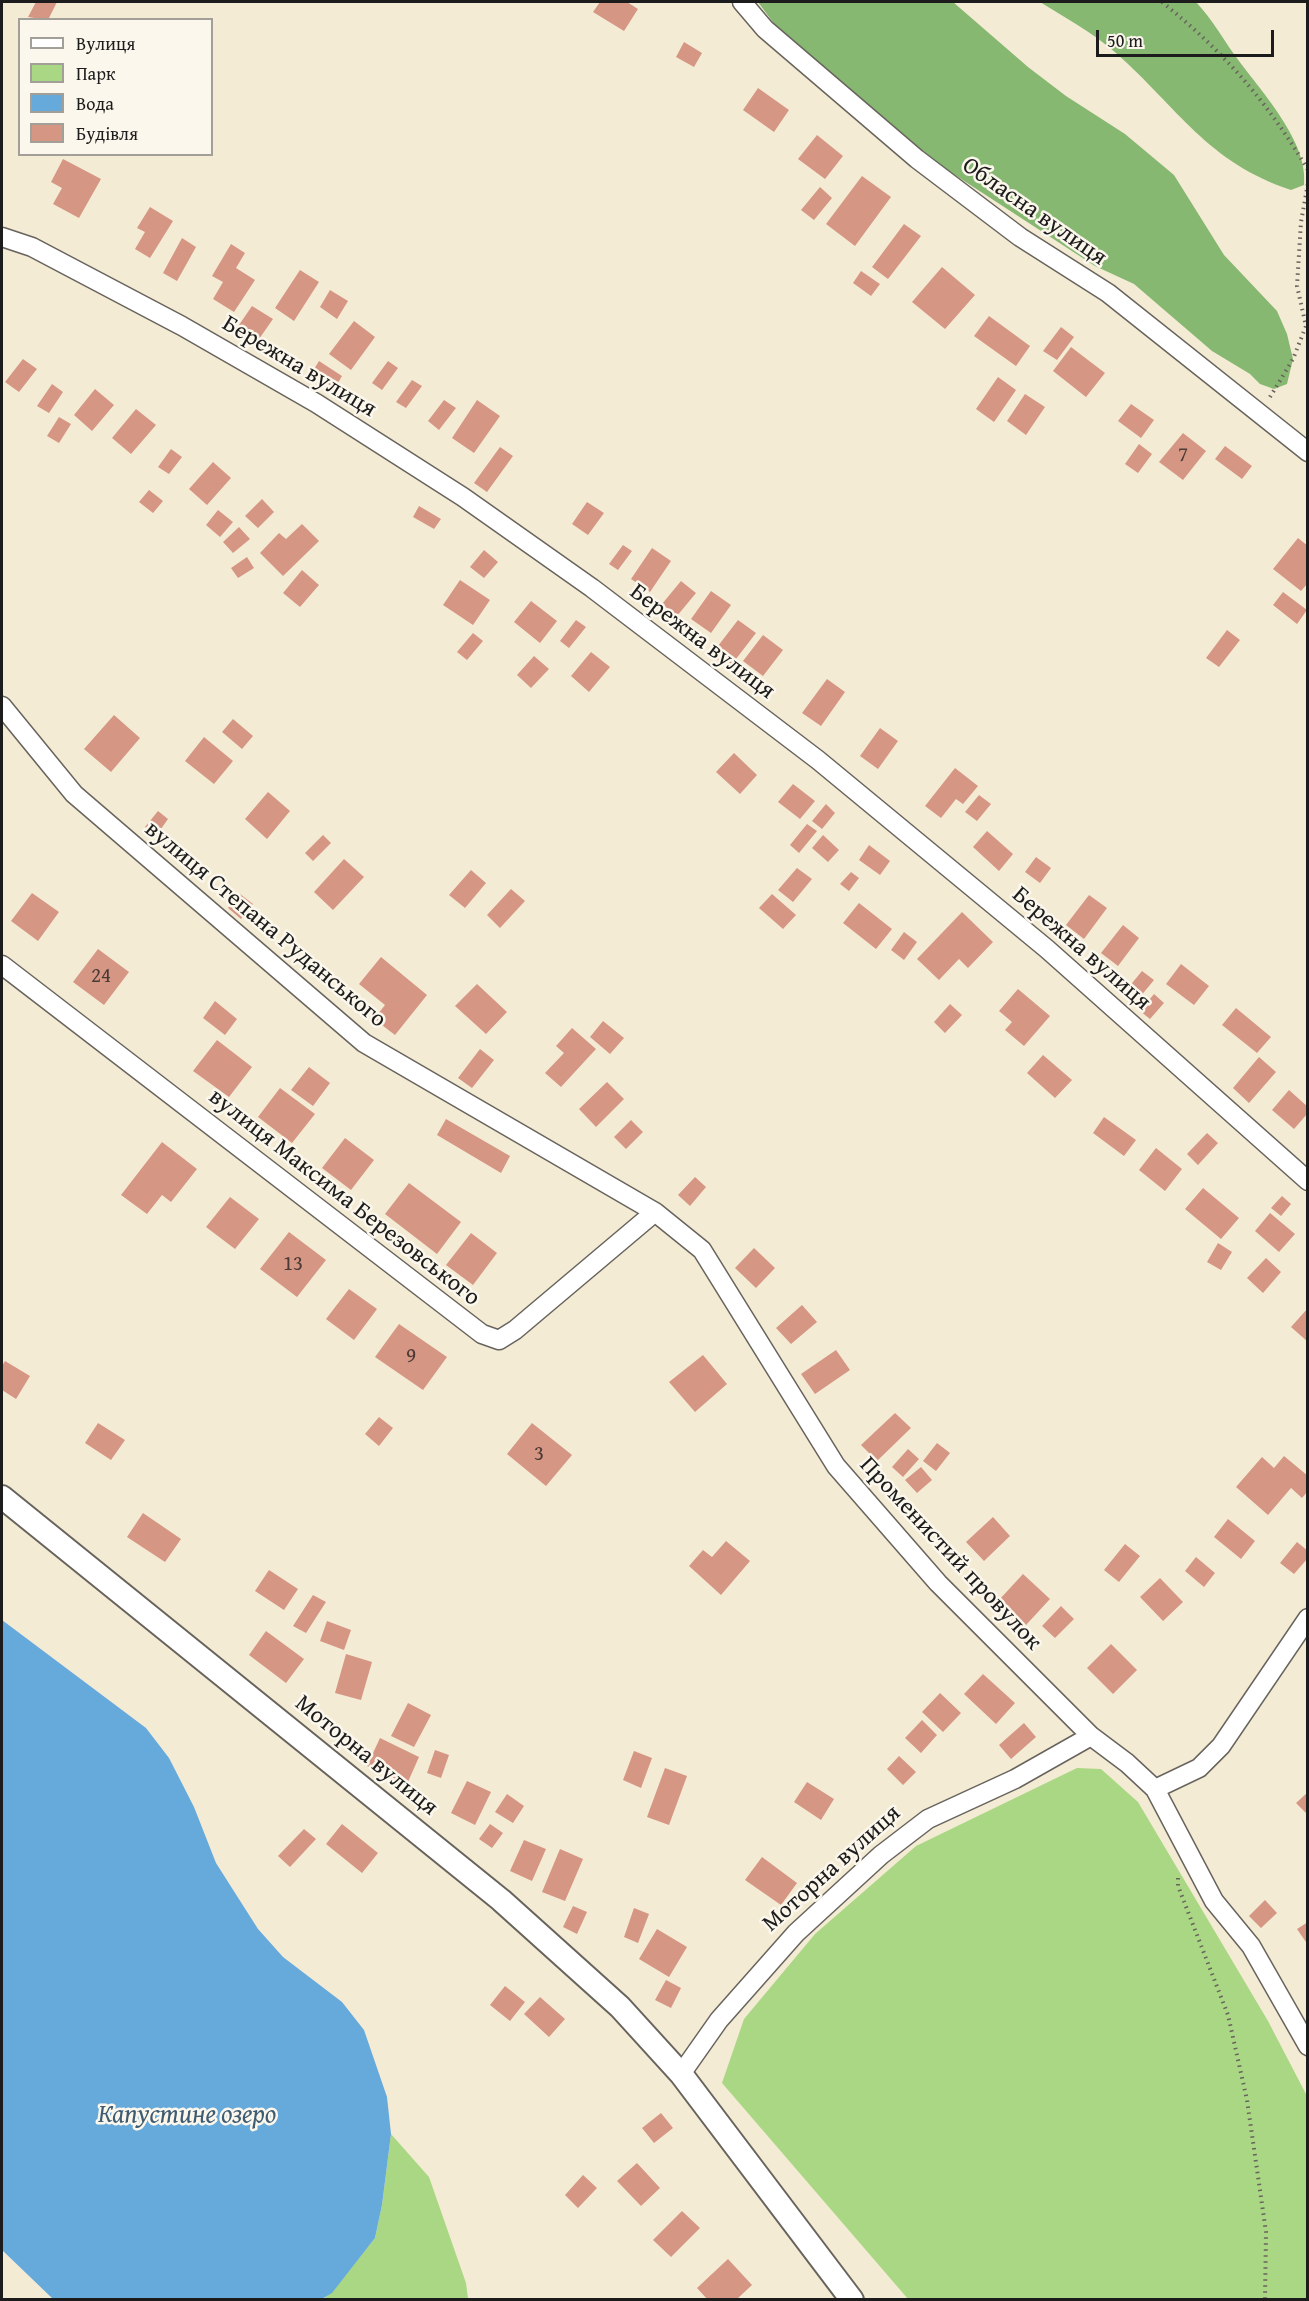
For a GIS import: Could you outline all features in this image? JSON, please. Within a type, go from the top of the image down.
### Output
[{"type":"street","name":"Обласна вулиця","points":[[742,2],[765,29],[917,159],[1020,237],[1108,293],[1308,452]]},
{"type":"street","name":"Бережна вулиця","points":[[2,237],[32,247],[172,320],[316,403],[463,497],[592,588],[818,760],[1047,949],[1308,1181]]},
{"type":"street","name":"вулиця Степана Руданського","points":[[2,706],[74,794],[364,1043],[656,1212]]},
{"type":"street","name":"вулиця Максима Березовського","points":[[2,965],[482,1334],[499,1340],[515,1330],[656,1212]]},
{"type":"street","name":"Променистий провулок","points":[[656,1212],[702,1250],[836,1466],[938,1583],[1091,1736],[1127,1763],[1155,1789],[1214,1901],[1251,1946],[1308,2046]]},
{"type":"street","name":"Моторна вулиця","points":[[2,1497],[501,1900],[620,2007],[681,2074],[852,2300]]},
{"type":"street","points":[[1155,1789],[1199,1768],[1221,1746],[1308,1618]]},
{"type":"street","name":"Моторна вулиця","points":[[681,2074],[718,2020],[796,1933],[881,1855],[928,1819],[1015,1779],[1091,1736]]},
{"type":"path","points":[[1162,2],[1205,37],[1237,71],[1280,123],[1308,170]]},
{"type":"path","points":[[1260,414],[1293,359],[1306,326],[1297,286],[1301,222],[1308,183]]},
{"type":"path","points":[[1178,1876],[1178,1886],[1228,2015],[1247,2100],[1266,2232],[1264,2300]]},
{"type":"green space","points":[[758,2],[953,2],[1028,67],[1066,96],[1125,134],[1174,175],[1224,255],[1277,311],[1287,334],[1293,359],[1287,384],[1274,389],[1260,384],[1250,374],[1212,351],[1134,284],[1095,266],[941,166],[775,25]]},
{"type":"green space","points":[[1040,2],[1196,2],[1292,135],[1304,169],[1304,185],[1291,190],[1237,165],[1195,132],[1116,53],[1079,26]]},
{"type":"green space","points":[[1077,1768],[1101,1769],[1138,1802],[1268,2021],[1307,2096],[1307,2299],[908,2299],[722,2083],[744,2019],[815,1934],[916,1846]]},
{"type":"green space","points":[[391,2134],[429,2177],[466,2283],[468,2299],[322,2300],[332,2292],[375,2238],[382,2205]]},
{"type":"water","name":"Капустине озеро","points":[[2,1620],[146,1728],[169,1758],[194,1807],[216,1863],[258,1929],[283,1957],[342,2002],[364,2030],[387,2097],[391,2134],[382,2205],[375,2238],[332,2293],[322,2299],[53,2299],[2,2250]]},
{"type":"building","points":[[36,2],[57,2],[49,18],[28,17]]},
{"type":"building","points":[[600,2],[627,2],[638,9],[624,31],[593,12]]},
{"type":"building","points":[[684,42],[702,53],[694,67],[676,57]]},
{"type":"building","points":[[758,88],[789,110],[774,132],[743,110]]},
{"type":"building","points":[[817,135],[843,156],[825,179],[798,159]]},
{"type":"building","points":[[63,159],[101,179],[79,218],[53,204],[62,188],[51,182]]},
{"type":"building","points":[[862,176],[891,197],[855,246],[826,224]]},
{"type":"building","points":[[820,187],[832,198],[814,220],[801,210]]},
{"type":"building","points":[[150,207],[173,221],[150,258],[135,249],[145,232],[137,228]]},
{"type":"building","points":[[904,224],[921,236],[888,279],[872,267]]},
{"type":"building","points":[[182,238],[196,247],[177,281],[163,273]]},
{"type":"building","points":[[231,244],[245,253],[236,268],[255,280],[234,312],[213,299],[223,282],[212,276]]},
{"type":"building","points":[[942,267],[975,295],[945,329],[912,302]]},
{"type":"building","points":[[300,270],[319,282],[294,321],[275,308]]},
{"type":"building","points":[[861,271],[880,284],[871,296],[853,283]]},
{"type":"building","points":[[330,290],[348,301],[337,319],[320,307]]},
{"type":"building","points":[[252,306],[273,319],[259,339],[239,325]]},
{"type":"building","points":[[989,316],[1030,346],[1016,366],[974,336]]},
{"type":"building","points":[[354,321],[375,337],[351,370],[329,354]]},
{"type":"building","points":[[1061,327],[1074,337],[1057,360],[1043,351]]},
{"type":"building","points":[[1071,347],[1105,373],[1086,397],[1053,371]]},
{"type":"building","points":[[23,359],[37,369],[19,392],[5,382]]},
{"type":"building","points":[[319,361],[342,376],[335,388],[311,374]]},
{"type":"building","points":[[388,361],[398,368],[382,390],[372,383]]},
{"type":"building","points":[[998,377],[1016,390],[994,422],[976,409]]},
{"type":"building","points":[[412,380],[422,386],[406,408],[396,402]]},
{"type":"building","points":[[52,384],[63,392],[49,413],[37,406]]},
{"type":"building","points":[[95,389],[114,405],[92,431],[74,415]]},
{"type":"building","points":[[1025,394],[1045,407],[1026,435],[1007,421]]},
{"type":"building","points":[[444,400],[456,408],[439,430],[428,421]]},
{"type":"building","points":[[477,400],[500,416],[474,453],[452,438]]},
{"type":"building","points":[[1131,404],[1154,420],[1141,438],[1118,421]]},
{"type":"building","points":[[136,409],[156,425],[131,454],[112,438]]},
{"type":"building","points":[[59,417],[71,424],[59,443],[47,436]]},
{"type":"building","points":[[1183,433],[1206,451],[1183,480],[1159,462]]},
{"type":"building","points":[[1139,444],[1152,454],[1138,473],[1125,464]]},
{"type":"building","points":[[1225,446],[1252,466],[1242,479],[1215,459]]},
{"type":"building","points":[[500,447],[513,456],[487,492],[474,483]]},
{"type":"building","points":[[171,449],[182,457],[169,474],[158,467]]},
{"type":"building","points":[[213,462],[231,478],[207,505],[189,489]]},
{"type":"building","points":[[149,490],[163,501],[153,513],[139,502]]},
{"type":"building","points":[[262,499],[274,512],[258,528],[245,516]]},
{"type":"building","points":[[587,502],[604,513],[588,535],[572,524]]},
{"type":"building","points":[[419,506],[441,519],[434,529],[413,517]]},
{"type":"building","points":[[218,510],[233,522],[220,537],[206,525]]},
{"type":"building","points":[[302,524],[319,541],[283,576],[260,553],[279,533],[286,539]]},
{"type":"building","points":[[239,527],[250,539],[233,553],[223,542]]},
{"type":"building","points":[[1298,538],[1308,546],[1308,583],[1301,591],[1273,569]]},
{"type":"building","points":[[623,545],[632,551],[618,570],[609,564]]},
{"type":"building","points":[[652,548],[671,561],[650,592],[631,579]]},
{"type":"building","points":[[484,550],[498,562],[484,578],[470,567]]},
{"type":"building","points":[[247,557],[254,568],[238,578],[231,568]]},
{"type":"building","points":[[302,570],[319,585],[300,607],[283,593]]},
{"type":"building","points":[[460,580],[490,600],[473,625],[443,605]]},
{"type":"building","points":[[681,581],[696,593],[677,616],[662,604]]},
{"type":"building","points":[[711,591],[731,605],[711,633],[691,619]]},
{"type":"building","points":[[1283,592],[1307,610],[1297,624],[1273,605]]},
{"type":"building","points":[[531,601],[557,621],[540,643],[514,622]]},
{"type":"building","points":[[576,620],[586,627],[569,648],[560,641]]},
{"type":"building","points":[[738,620],[756,633],[729,668],[711,655]]},
{"type":"building","points":[[1227,630],[1240,640],[1219,667],[1206,658]]},
{"type":"building","points":[[473,633],[483,641],[467,660],[457,652]]},
{"type":"building","points":[[763,635],[783,650],[763,676],[743,661]]},
{"type":"building","points":[[591,652],[610,667],[589,692],[571,676]]},
{"type":"building","points":[[534,656],[549,669],[531,688],[517,675]]},
{"type":"building","points":[[827,679],[845,692],[821,726],[802,713]]},
{"type":"building","points":[[114,715],[140,738],[111,772],[84,749]]},
{"type":"building","points":[[233,719],[253,736],[242,749],[222,732]]},
{"type":"building","points":[[880,728],[898,741],[878,769],[860,756]]},
{"type":"building","points":[[204,737],[233,761],[214,784],[185,761]]},
{"type":"building","points":[[734,753],[757,775],[740,794],[716,772]]},
{"type":"building","points":[[955,768],[978,786],[963,804],[956,799],[941,818],[925,806]]},
{"type":"building","points":[[793,784],[815,801],[800,819],[778,802]]},
{"type":"building","points":[[268,792],[290,811],[267,839],[245,819]]},
{"type":"building","points":[[979,795],[991,804],[977,821],[965,812]]},
{"type":"building","points":[[826,804],[835,813],[822,829],[812,821]]},
{"type":"building","points":[[158,811],[168,819],[156,836],[145,827]]},
{"type":"building","points":[[807,824],[817,831],[799,853],[790,845]]},
{"type":"building","points":[[987,831],[1013,854],[999,871],[973,847]]},
{"type":"building","points":[[323,835],[331,843],[313,861],[305,853]]},
{"type":"building","points":[[823,835],[839,850],[828,862],[812,848]]},
{"type":"building","points":[[869,845],[890,861],[880,875],[859,860]]},
{"type":"building","points":[[1036,857],[1051,868],[1040,883],[1025,872]]},
{"type":"building","points":[[344,859],[364,877],[333,910],[314,892]]},
{"type":"building","points":[[797,868],[812,879],[793,902],[778,890]]},
{"type":"building","points":[[471,870],[486,883],[465,908],[449,895]]},
{"type":"building","points":[[851,872],[859,878],[849,891],[840,884]]},
{"type":"building","points":[[511,889],[525,901],[500,928],[487,915]]},
{"type":"building","points":[[32,893],[59,912],[38,941],[11,921]]},
{"type":"building","points":[[240,894],[253,904],[241,919],[228,908]]},
{"type":"building","points":[[772,894],[796,915],[783,929],[759,908]]},
{"type":"building","points":[[1089,895],[1107,908],[1084,939],[1066,925]]},
{"type":"building","points":[[859,903],[892,929],[876,949],[843,923]]},
{"type":"building","points":[[962,912],[993,942],[968,968],[959,959],[939,980],[917,959]]},
{"type":"building","points":[[1123,925],[1139,938],[1118,966],[1101,953]]},
{"type":"building","points":[[904,932],[917,942],[904,960],[891,950]]},
{"type":"building","points":[[98,949],[129,972],[104,1005],[73,982]]},
{"type":"building","points":[[381,957],[427,995],[395,1035],[374,1019],[385,1005],[359,984]]},
{"type":"building","points":[[1181,964],[1209,986],[1194,1005],[1166,984]]},
{"type":"building","points":[[1142,971],[1154,980],[1140,997],[1128,988]]},
{"type":"building","points":[[477,984],[507,1012],[486,1034],[455,1006]]},
{"type":"building","points":[[1018,989],[1050,1016],[1024,1046],[1005,1030],[1012,1022],[999,1011]]},
{"type":"building","points":[[1154,994],[1164,1003],[1150,1019],[1140,1011]]},
{"type":"building","points":[[215,1001],[237,1019],[225,1035],[203,1018]]},
{"type":"building","points":[[950,1004],[962,1015],[945,1033],[934,1022]]},
{"type":"building","points":[[1236,1008],[1271,1037],[1257,1053],[1222,1025]]},
{"type":"building","points":[[603,1021],[624,1038],[610,1054],[590,1037]]},
{"type":"building","points":[[572,1028],[596,1049],[561,1087],[545,1073],[564,1053],[556,1046]]},
{"type":"building","points":[[217,1040],[252,1067],[229,1097],[193,1071]]},
{"type":"building","points":[[480,1049],[494,1060],[472,1088],[458,1078]]},
{"type":"building","points":[[1043,1055],[1072,1080],[1055,1098],[1027,1073]]},
{"type":"building","points":[[1259,1057],[1276,1072],[1249,1103],[1233,1088]]},
{"type":"building","points":[[309,1067],[330,1083],[313,1106],[291,1090]]},
{"type":"building","points":[[607,1082],[624,1099],[596,1127],[579,1109]]},
{"type":"building","points":[[280,1088],[315,1114],[292,1143],[258,1117]]},
{"type":"building","points":[[1289,1090],[1308,1107],[1308,1113],[1294,1129],[1272,1110]]},
{"type":"building","points":[[1104,1117],[1136,1140],[1124,1156],[1093,1133]]},
{"type":"building","points":[[446,1119],[510,1156],[501,1173],[437,1135]]},
{"type":"building","points":[[631,1120],[643,1132],[626,1149],[614,1137]]},
{"type":"building","points":[[1207,1133],[1218,1143],[1198,1165],[1187,1154]]},
{"type":"building","points":[[345,1138],[374,1160],[351,1190],[322,1168]]},
{"type":"building","points":[[162,1142],[197,1169],[171,1202],[162,1195],[147,1214],[121,1195]]},
{"type":"building","points":[[1156,1148],[1182,1169],[1165,1191],[1139,1170]]},
{"type":"building","points":[[695,1177],[706,1187],[690,1206],[678,1195]]},
{"type":"building","points":[[409,1183],[461,1222],[437,1254],[385,1214]]},
{"type":"building","points":[[1203,1188],[1239,1218],[1221,1239],[1185,1209]]},
{"type":"building","points":[[1282,1196],[1291,1204],[1281,1216],[1271,1208]]},
{"type":"building","points":[[230,1197],[259,1219],[235,1249],[206,1227]]},
{"type":"building","points":[[1270,1213],[1295,1234],[1279,1252],[1255,1231]]},
{"type":"building","points":[[289,1232],[326,1260],[297,1297],[260,1269]]},
{"type":"building","points":[[471,1233],[497,1253],[473,1285],[446,1265]]},
{"type":"building","points":[[1218,1243],[1232,1252],[1221,1270],[1207,1262]]},
{"type":"building","points":[[754,1248],[775,1268],[756,1288],[735,1268]]},
{"type":"building","points":[[1266,1258],[1281,1272],[1263,1293],[1247,1278]]},
{"type":"building","points":[[349,1289],[377,1309],[354,1340],[326,1319]]},
{"type":"building","points":[[802,1305],[817,1322],[791,1344],[776,1328]]},
{"type":"building","points":[[1308,1308],[1308,1342],[1291,1327]]},
{"type":"building","points":[[399,1324],[447,1357],[423,1390],[375,1357]]},
{"type":"building","points":[[836,1350],[850,1370],[815,1394],[801,1374]]},
{"type":"building","points":[[703,1355],[727,1384],[695,1412],[669,1382]]},
{"type":"building","points":[[5,1361],[30,1376],[16,1399],[2,1390],[2,1366]]},
{"type":"building","points":[[895,1413],[911,1428],[877,1461],[861,1445]]},
{"type":"building","points":[[379,1417],[393,1428],[379,1446],[365,1434]]},
{"type":"building","points":[[98,1423],[125,1440],[111,1460],[85,1443]]},
{"type":"building","points":[[532,1423],[572,1455],[546,1486],[507,1454]]},
{"type":"building","points":[[937,1443],[950,1453],[936,1471],[923,1461]]},
{"type":"building","points":[[908,1449],[919,1459],[903,1477],[892,1467]]},
{"type":"building","points":[[1284,1456],[1308,1476],[1308,1491],[1302,1498],[1291,1488],[1268,1515],[1236,1487],[1262,1457],[1274,1468]]},
{"type":"building","points":[[921,1467],[932,1480],[917,1493],[905,1480]]},
{"type":"building","points":[[143,1513],[181,1539],[165,1562],[127,1537]]},
{"type":"building","points":[[993,1517],[1010,1536],[984,1561],[966,1542]]},
{"type":"building","points":[[1228,1519],[1255,1541],[1241,1559],[1214,1537]]},
{"type":"building","points":[[726,1541],[750,1561],[721,1595],[689,1566],[703,1550],[712,1557]]},
{"type":"building","points":[[1297,1542],[1308,1551],[1308,1558],[1294,1574],[1280,1563]]},
{"type":"building","points":[[1125,1544],[1140,1556],[1119,1582],[1104,1570]]},
{"type":"building","points":[[1196,1557],[1215,1573],[1204,1587],[1185,1571]]},
{"type":"building","points":[[269,1570],[298,1589],[284,1610],[255,1591]]},
{"type":"building","points":[[1023,1574],[1050,1599],[1026,1625],[999,1600]]},
{"type":"building","points":[[1160,1578],[1183,1602],[1163,1621],[1140,1597]]},
{"type":"building","points":[[313,1595],[326,1602],[306,1633],[293,1626]]},
{"type":"building","points":[[1061,1606],[1074,1619],[1055,1638],[1042,1626]]},
{"type":"building","points":[[327,1621],[351,1630],[344,1650],[320,1641]]},
{"type":"building","points":[[266,1631],[304,1659],[286,1683],[249,1655]]},
{"type":"building","points":[[1111,1644],[1137,1670],[1113,1694],[1087,1668]]},
{"type":"building","points":[[346,1654],[372,1662],[361,1700],[335,1693]]},
{"type":"building","points":[[983,1674],[1015,1703],[996,1724],[964,1694]]},
{"type":"building","points":[[940,1693],[961,1713],[943,1732],[922,1712]]},
{"type":"building","points":[[408,1703],[431,1715],[414,1747],[391,1736]]},
{"type":"building","points":[[922,1720],[937,1735],[921,1753],[905,1738]]},
{"type":"building","points":[[1024,1723],[1036,1737],[1011,1759],[999,1745]]},
{"type":"building","points":[[380,1738],[419,1757],[407,1784],[367,1766]]},
{"type":"building","points":[[435,1750],[449,1755],[441,1778],[427,1773]]},
{"type":"building","points":[[634,1751],[652,1758],[641,1788],[623,1780]]},
{"type":"building","points":[[899,1756],[916,1772],[903,1785],[887,1769]]},
{"type":"building","points":[[665,1768],[687,1776],[669,1825],[647,1817]]},
{"type":"building","points":[[467,1781],[491,1792],[475,1825],[451,1813]]},
{"type":"building","points":[[807,1782],[834,1799],[821,1820],[794,1802]]},
{"type":"building","points":[[1308,1792],[1308,1815],[1296,1803]]},
{"type":"building","points":[[507,1794],[524,1806],[513,1823],[495,1812]]},
{"type":"building","points":[[342,1824],[378,1853],[362,1873],[326,1844]]},
{"type":"building","points":[[490,1824],[503,1833],[492,1848],[479,1839]]},
{"type":"building","points":[[304,1829],[316,1839],[290,1867],[278,1856]]},
{"type":"building","points":[[524,1840],[546,1849],[532,1881],[510,1871]]},
{"type":"building","points":[[560,1849],[583,1859],[565,1901],[542,1892]]},
{"type":"building","points":[[762,1857],[797,1883],[781,1905],[745,1880]]},
{"type":"building","points":[[1265,1900],[1277,1913],[1261,1928],[1249,1916]]},
{"type":"building","points":[[573,1906],[587,1912],[577,1934],[563,1927]]},
{"type":"building","points":[[634,1908],[649,1914],[638,1943],[624,1937]]},
{"type":"building","points":[[1308,1922],[1308,1945],[1297,1929]]},
{"type":"building","points":[[657,1929],[687,1947],[669,1977],[639,1959]]},
{"type":"building","points":[[666,1980],[681,1988],[671,2008],[655,2000]]},
{"type":"building","points":[[505,1986],[525,2002],[510,2021],[490,2005]]},
{"type":"building","points":[[540,1997],[565,2019],[549,2037],[524,2014]]},
{"type":"building","points":[[661,2113],[673,2128],[654,2143],[642,2128]]},
{"type":"building","points":[[637,2163],[660,2188],[641,2206],[617,2181]]},
{"type":"building","points":[[583,2175],[597,2188],[578,2208],[565,2195]]},
{"type":"building","points":[[682,2211],[700,2228],[671,2257],[653,2240]]},
{"type":"building","points":[[728,2259],[752,2285],[736,2300],[708,2300],[697,2288]]}]
